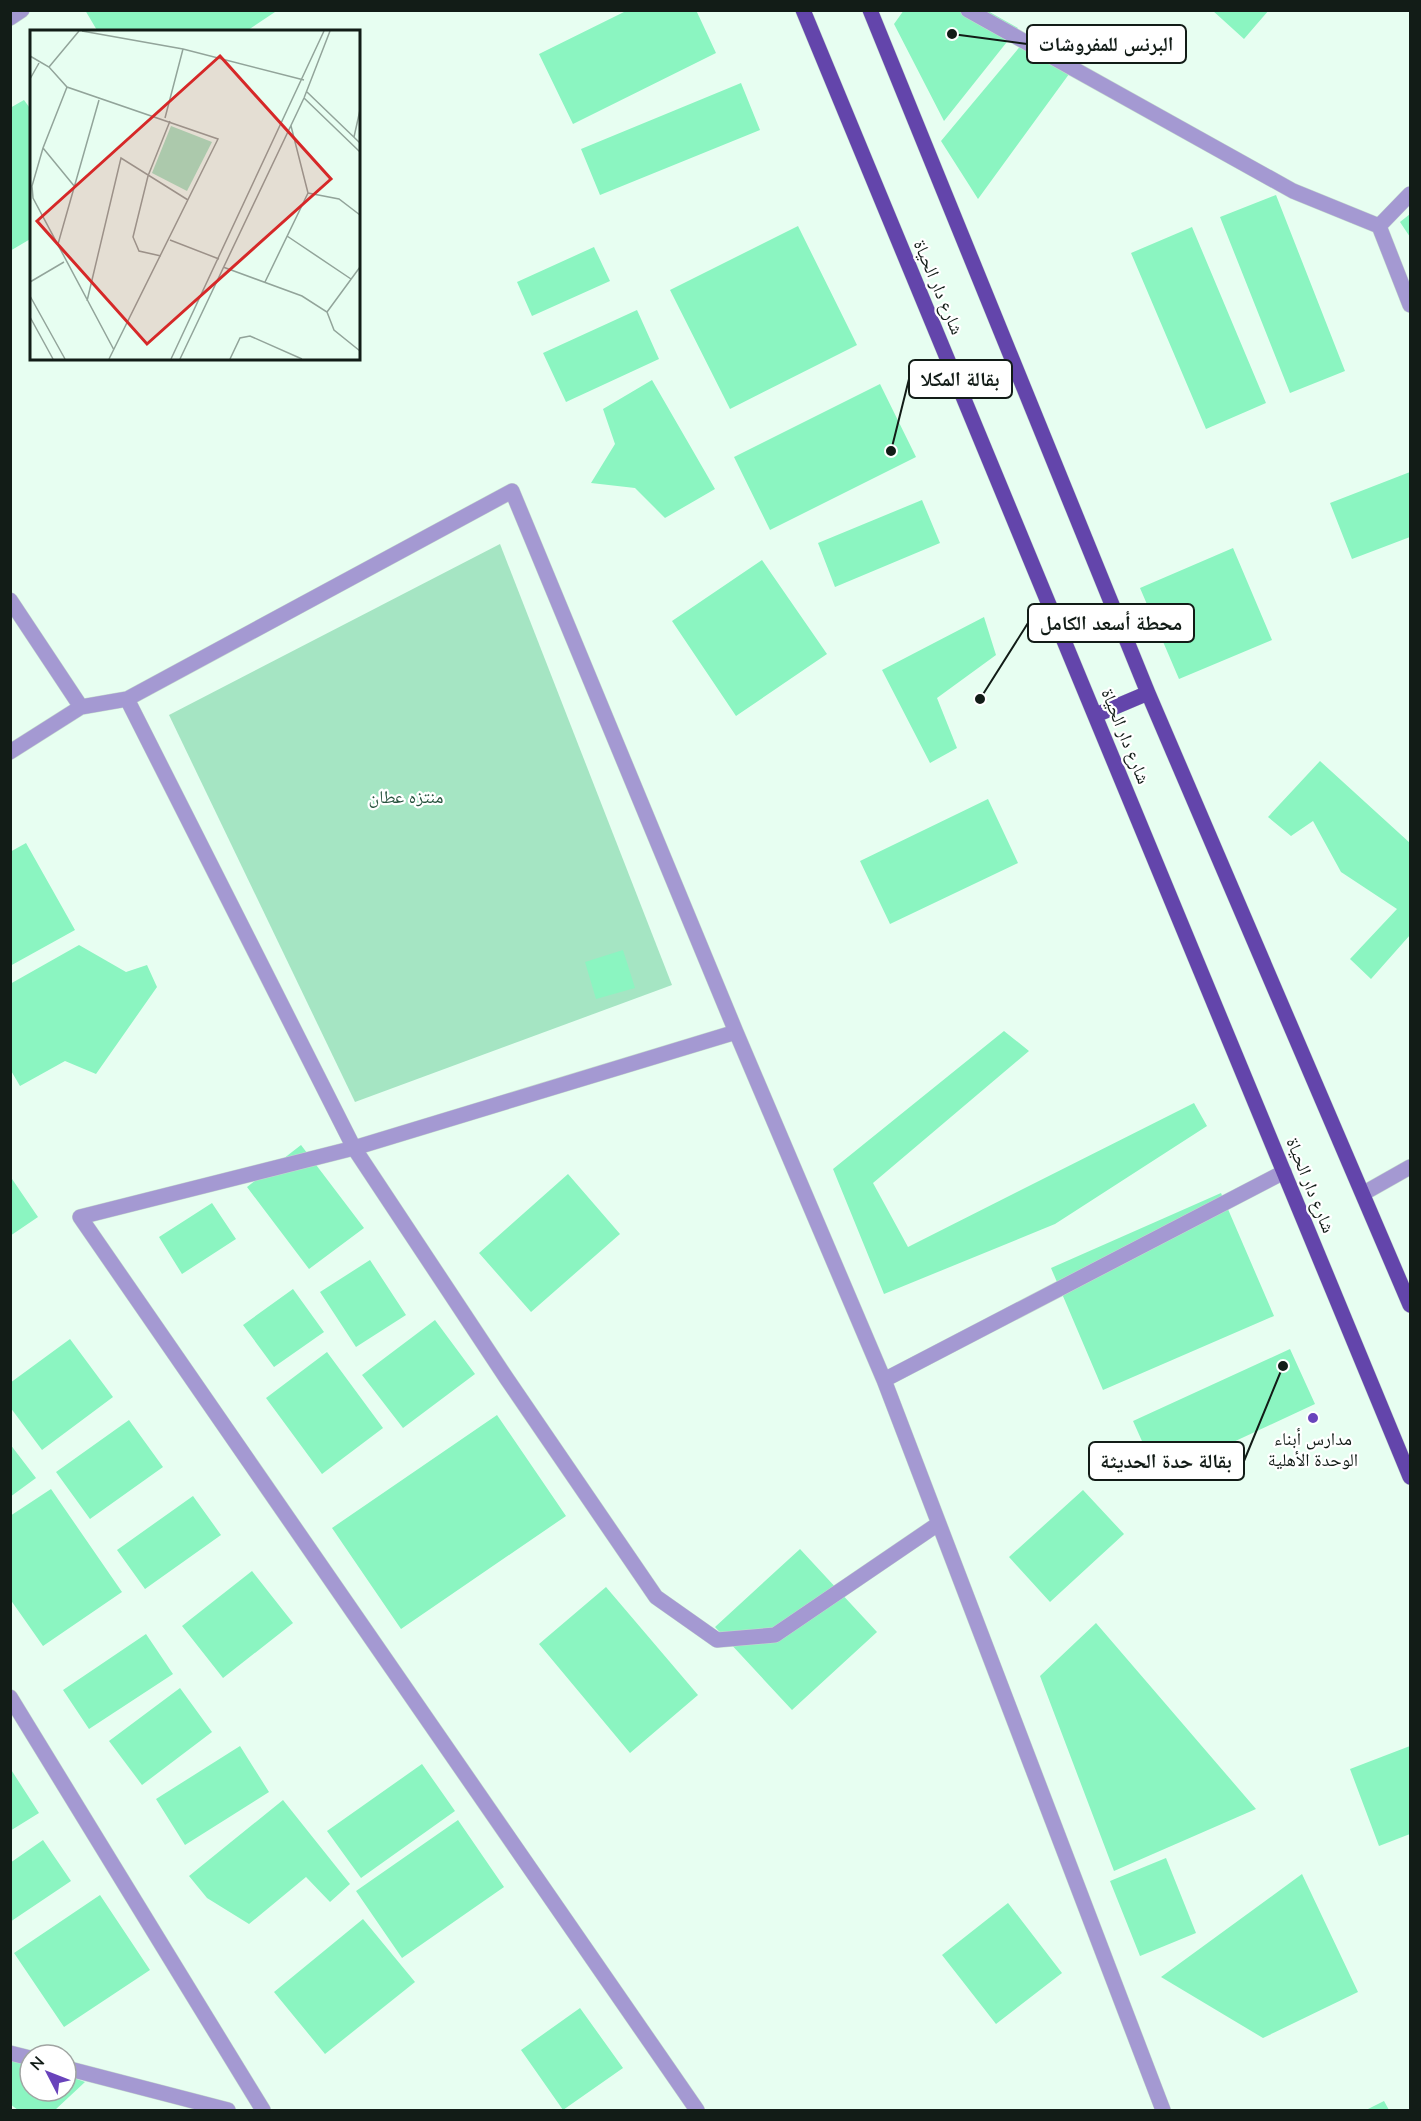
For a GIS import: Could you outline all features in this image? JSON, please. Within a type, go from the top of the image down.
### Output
[{"type":"main road","name":"شارع دار الحياة","points":[[803,10],[1410,1477]]},
{"type":"main road","name":"شارع دار الحياة","points":[[870,10],[1148,693],[1410,1305]]},
{"type":"main road","points":[[1096,715],[1148,693]]},
{"type":"street","points":[[10,18],[22,10]]},
{"type":"street","points":[[968,10],[1293,191],[1379,226],[1410,305]]},
{"type":"street","points":[[1379,226],[1410,194]]},
{"type":"street","points":[[10,752],[81,707],[127,699],[512,491],[736,1032],[884,1380],[1163,2110]]},
{"type":"street","points":[[10,600],[81,707]]},
{"type":"street","points":[[127,699],[354,1148],[507,1379],[656,1597],[717,1640],[775,1635],[938,1524]]},
{"type":"street","points":[[697,2110],[80,1217],[354,1148],[736,1032]]},
{"type":"street","points":[[1364,1193],[1410,1167]]},
{"type":"street","points":[[884,1380],[1284,1172]]},
{"type":"street","points":[[10,1697],[262,2110]]},
{"type":"street","points":[[78,2071],[228,2110]]},
{"type":"green space","name":"منتزه عطان","points":[[500,544],[672,985],[355,1102],[169,715]]},
{"type":"building","points":[[85,10],[278,10],[248,30],[97,30]]},
{"type":"building","points":[[628,10],[696,10],[716,53],[573,124],[539,54]]},
{"type":"building","points":[[904,10],[986,10],[1018,28],[944,121],[894,24]]},
{"type":"building","points":[[1212,10],[1269,10],[1244,39]]},
{"type":"building","points":[[1028,37],[1072,70],[978,199],[941,141]]},
{"type":"building","points":[[741,83],[760,130],[600,195],[581,149]]},
{"type":"building","points":[[24,100],[30,108],[30,239],[10,251],[10,108]]},
{"type":"building","points":[[1276,195],[1345,371],[1290,393],[1220,217]]},
{"type":"building","points":[[1410,214],[1410,237],[1400,222]]},
{"type":"building","points":[[798,226],[857,345],[730,409],[670,290]]},
{"type":"building","points":[[1192,227],[1266,403],[1206,429],[1131,253]]},
{"type":"building","points":[[594,247],[610,281],[532,316],[517,282]]},
{"type":"building","points":[[637,310],[659,359],[566,402],[543,353]]},
{"type":"building","points":[[652,380],[715,489],[665,518],[635,488],[591,483],[615,444],[603,409]]},
{"type":"building","points":[[880,384],[916,457],[770,530],[734,457]]},
{"type":"building","points":[[1410,472],[1410,537],[1352,559],[1330,503]]},
{"type":"building","points":[[922,500],[940,543],[835,587],[818,543]]},
{"type":"building","points":[[1233,548],[1272,640],[1179,679],[1140,588]]},
{"type":"building","points":[[762,560],[827,654],[736,716],[672,621]]},
{"type":"building","points":[[984,617],[996,655],[937,698],[957,748],[930,763],[882,670]]},
{"type":"building","points":[[1320,761],[1410,843],[1410,935],[1371,979],[1350,959],[1397,909],[1341,872],[1313,821],[1291,836],[1268,817]]},
{"type":"building","points":[[988,799],[1018,863],[890,924],[860,861]]},
{"type":"building","points":[[26,843],[75,930],[10,966],[10,852]]},
{"type":"building","points":[[79,945],[126,972],[147,965],[157,987],[96,1074],[65,1061],[20,1086],[10,1069],[10,984]]},
{"type":"building","points":[[623,950],[635,988],[596,999],[585,962]]},
{"type":"building","points":[[1004,1031],[1029,1051],[873,1183],[908,1247],[1194,1103],[1207,1126],[1055,1224],[884,1294],[833,1169]]},
{"type":"building","points":[[301,1145],[364,1228],[309,1269],[247,1187]]},
{"type":"building","points":[[568,1174],[620,1234],[531,1312],[479,1253]]},
{"type":"building","points":[[10,1176],[38,1217],[10,1236]]},
{"type":"building","points":[[1221,1193],[1274,1316],[1103,1390],[1051,1268]]},
{"type":"building","points":[[212,1203],[236,1239],[182,1274],[159,1237]]},
{"type":"building","points":[[370,1260],[406,1315],[356,1347],[320,1292]]},
{"type":"building","points":[[293,1289],[324,1332],[274,1367],[243,1325]]},
{"type":"building","points":[[435,1320],[475,1374],[403,1428],[362,1375]]},
{"type":"building","points":[[70,1339],[113,1397],[42,1450],[10,1407],[10,1383]]},
{"type":"building","points":[[1290,1349],[1315,1404],[1158,1477],[1133,1421]]},
{"type":"building","points":[[327,1352],[383,1428],[322,1474],[266,1398]]},
{"type":"building","points":[[497,1415],[566,1516],[401,1629],[332,1528]]},
{"type":"building","points":[[129,1420],[163,1467],[90,1519],[56,1472]]},
{"type":"building","points":[[10,1444],[36,1478],[10,1497]]},
{"type":"building","points":[[51,1489],[122,1592],[43,1646],[10,1599],[10,1516]]},
{"type":"building","points":[[1083,1490],[1124,1534],[1050,1602],[1009,1557]]},
{"type":"building","points":[[193,1496],[221,1535],[145,1589],[117,1550]]},
{"type":"building","points":[[800,1549],[877,1632],[792,1710],[715,1627]]},
{"type":"building","points":[[252,1571],[293,1623],[223,1678],[182,1626]]},
{"type":"building","points":[[606,1587],[698,1695],[630,1753],[539,1644]]},
{"type":"building","points":[[1096,1623],[1256,1809],[1114,1871],[1040,1676]]},
{"type":"building","points":[[146,1634],[173,1674],[89,1729],[63,1690]]},
{"type":"building","points":[[180,1688],[212,1732],[142,1785],[109,1741]]},
{"type":"building","points":[[240,1746],[269,1792],[185,1845],[156,1799]]},
{"type":"building","points":[[1410,1746],[1410,1834],[1379,1846],[1350,1769]]},
{"type":"building","points":[[422,1764],[455,1811],[361,1878],[327,1831]]},
{"type":"building","points":[[10,1768],[39,1813],[10,1831]]},
{"type":"building","points":[[283,1800],[350,1884],[330,1902],[306,1877],[249,1924],[207,1898],[189,1876]]},
{"type":"building","points":[[458,1820],[504,1887],[402,1958],[356,1891]]},
{"type":"building","points":[[43,1840],[71,1881],[10,1922],[10,1863]]},
{"type":"building","points":[[1166,1858],[1196,1933],[1140,1956],[1110,1881]]},
{"type":"building","points":[[1302,1874],[1358,1992],[1263,2038],[1161,1977]]},
{"type":"building","points":[[100,1895],[150,1970],[64,2027],[14,1953]]},
{"type":"building","points":[[1008,1903],[1062,1973],[996,2024],[942,1955]]},
{"type":"building","points":[[363,1919],[415,1982],[325,2054],[274,1992]]},
{"type":"building","points":[[580,2008],[623,2068],[563,2110],[521,2050]]},
{"type":"building","points":[[10,2056],[18,2059],[18,2103],[62,2103],[55,2110],[18,2110],[10,2104]]},
{"type":"building","points":[[78,2079],[85,2082],[78,2089]]},
{"type":"building","points":[[1384,2101],[1389,2110],[1366,2110]]},
{"type":"place","name":"البرنس للمفروشات","points":[[952,34]]},
{"type":"place","name":"بقالة المكلا","points":[[891,451]]},
{"type":"place","name":"محطة أسعد الكامل","points":[[980,699]]},
{"type":"place","name":"بقالة حدة الحديثة","points":[[1283,1366]]},
{"type":"place","name":"مدارس أبناء الوحدة الأهلية","points":[[1313,1418]]}]
